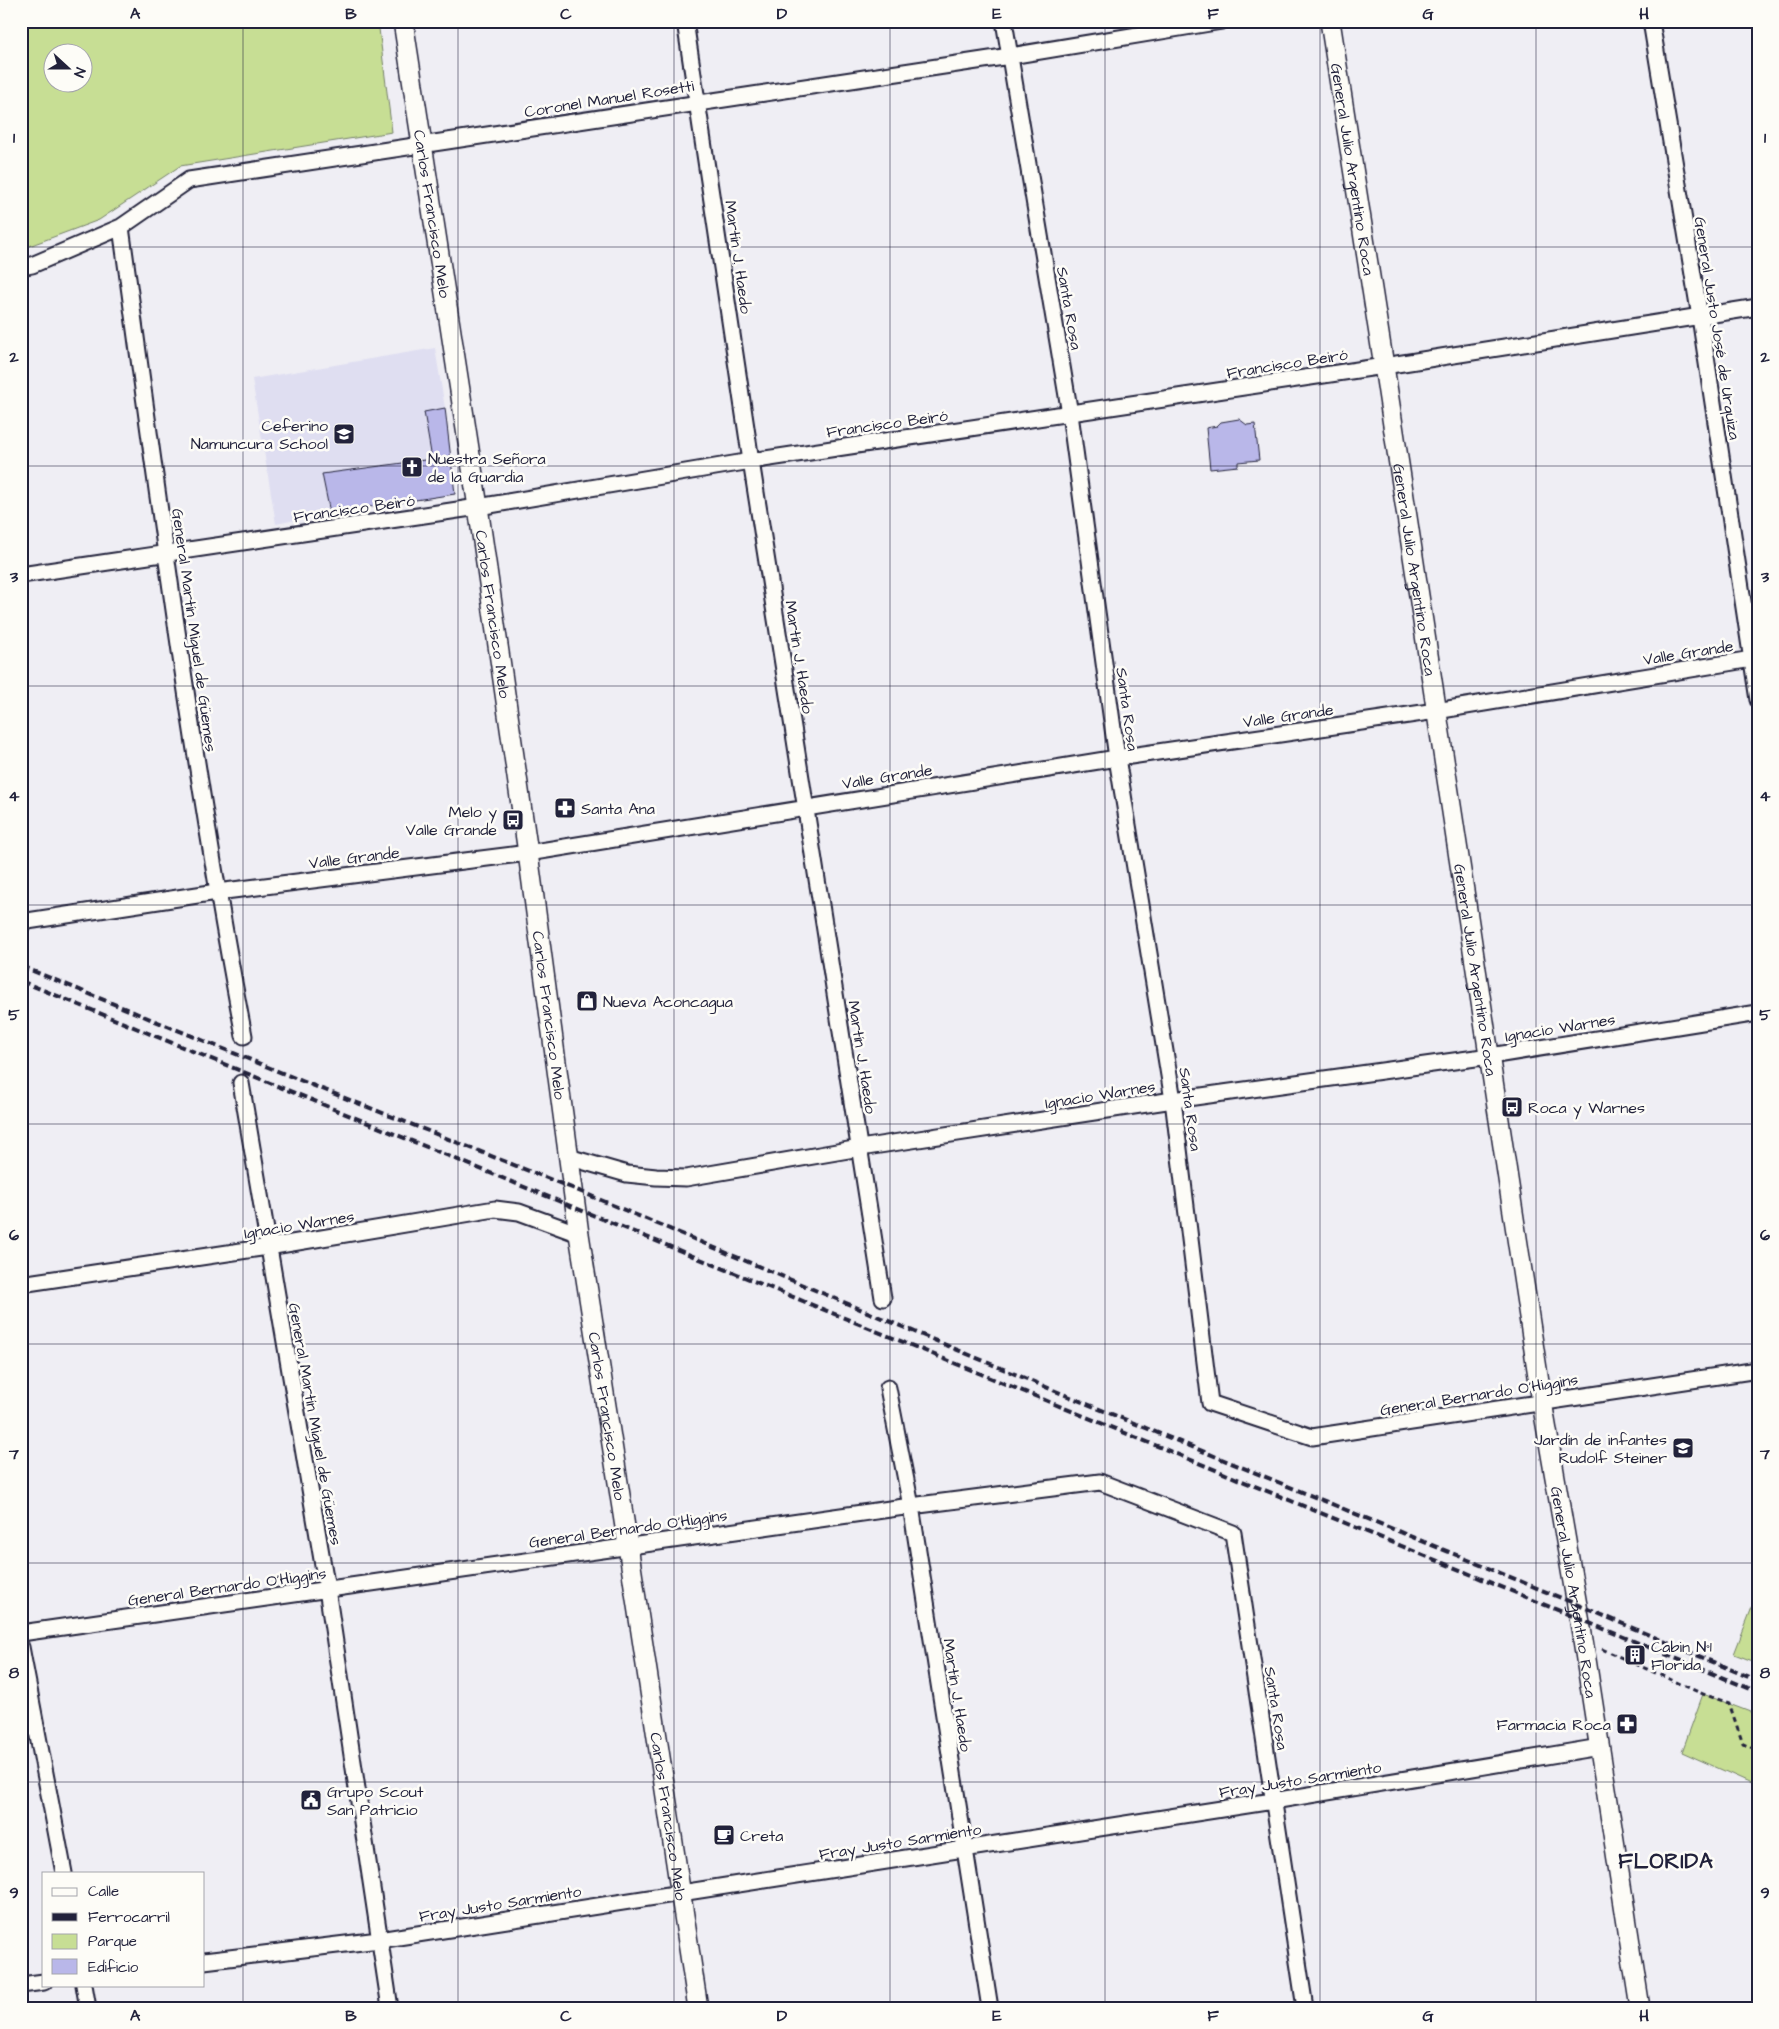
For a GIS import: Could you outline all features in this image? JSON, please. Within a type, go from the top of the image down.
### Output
[{"type":"street","name":"Carlos Francisco Melo","points":[[403,21],[478,507],[528,853],[579,1234],[698,2008]]},
{"type":"street","name":"Martín J. Haedo","points":[[686,21],[751,461],[883,1298]]},
{"type":"street","name":"Santa Rosa","points":[[1004,21],[1070,414],[1117,758],[1173,1100],[1210,1402]]},
{"type":"street","name":"Coronel Manuel Rosetti","points":[[21,267],[32,265],[121,227],[189,180],[1010,56],[1222,21]]},
{"type":"street","name":"General Julio Argentino Roca","points":[[1330,21],[1542,1402],[1600,1748],[1640,2008]]},
{"type":"street","name":"General Justo José de Urquiza","points":[[1651,21],[1754,659],[1758,700]]},
{"type":"street","name":"General Martín Miguel de Güemes","points":[[121,227],[166,553],[217,892],[244,1036]]},
{"type":"street","name":"Francisco Beiró","points":[[21,576],[478,507],[751,461],[1384,366],[1758,307]]},
{"type":"street","name":"Valle Grande","points":[[21,922],[217,892],[528,853],[1117,758],[1436,712],[1754,659]]},
{"type":"street","name":"Ignacio Warnes","points":[[568,1157],[628,1174],[686,1178],[860,1148],[1173,1100],[1490,1056],[1758,1013]]},
{"type":"street","name":"General Martín Miguel de Güemes","points":[[241,1083],[327,1589],[390,2008]]},
{"type":"street","name":"Ignacio Warnes","points":[[21,1284],[494,1209],[519,1212],[579,1234]]},
{"type":"street","name":"General Bernardo O'Higgins","points":[[1210,1402],[1312,1437],[1758,1370]]},
{"type":"street","name":"Martín J. Haedo","points":[[888,1388],[911,1506],[990,2008]]},
{"type":"street","name":"General Bernardo O'Higgins","points":[[21,1633],[911,1506],[1100,1482],[1232,1532]]},
{"type":"street","name":"Santa Rosa","points":[[1232,1532],[1305,2008]]},
{"type":"street","points":[[21,1647],[64,1872]]},
{"type":"street","name":"Fray Justo Sarmiento","points":[[205,1961],[379,1940],[1273,1801],[1600,1748]]},
{"type":"street","points":[[21,1985],[42,1982]]},
{"type":"street","points":[[84,1986],[88,2008]]},
{"type":"path","points":[[1582,1640],[1703,1694],[1729,1703],[1743,1744],[1758,1750]]},
{"type":"shaded area","name":"Ceferino Namuncura School","points":[[435,348],[445,408],[424,412],[432,456],[424,460],[322,474],[330,513],[276,524],[252,379]]},
{"type":"green space","points":[[21,21],[378,21],[392,132],[180,166],[99,220],[21,249]]},
{"type":"green space","points":[[1758,1592],[1758,1663],[1734,1654]]},
{"type":"green space","points":[[1703,1694],[1758,1715],[1758,1786],[1682,1752]]},
{"type":"building","name":"Nuestra Señora de la Guardia","points":[[445,408],[455,494],[330,513],[322,474],[432,459],[424,412]]},
{"type":"building","points":[[1239,419],[1247,425],[1255,424],[1259,460],[1238,462],[1238,466],[1210,469],[1206,428],[1217,426],[1221,422]]},
{"type":"railway","points":[[21,966],[302,1081],[572,1188],[1053,1390],[1576,1604],[1758,1681]]},
{"type":"railway","points":[[21,981],[1758,1692]]},
{"type":"place","name":"Ceferino Namuncura School","points":[[344,434]]},
{"type":"place","name":"Nuestra Señora de la Guardia","points":[[412,467]]},
{"type":"place","name":"Santa Ana","points":[[565,808]]},
{"type":"place","name":"Melo y Valle Grande","points":[[513,820]]},
{"type":"place","name":"Nueva Aconcagua","points":[[587,1001]]},
{"type":"place","name":"Roca y Warnes","points":[[1512,1107]]},
{"type":"place","name":"Jardín de infantes Rudolf Steiner","points":[[1683,1448]]},
{"type":"place","name":"Cabin N°1 Florida","points":[[1635,1655]]},
{"type":"place","name":"Farmacia Roca","points":[[1627,1724]]},
{"type":"place","name":"Grupo Scout San Patricio","points":[[311,1800]]},
{"type":"place","name":"Creta","points":[[724,1835]]},
{"type":"district","name":"FLORIDA","points":[[1666,1861]]}]
